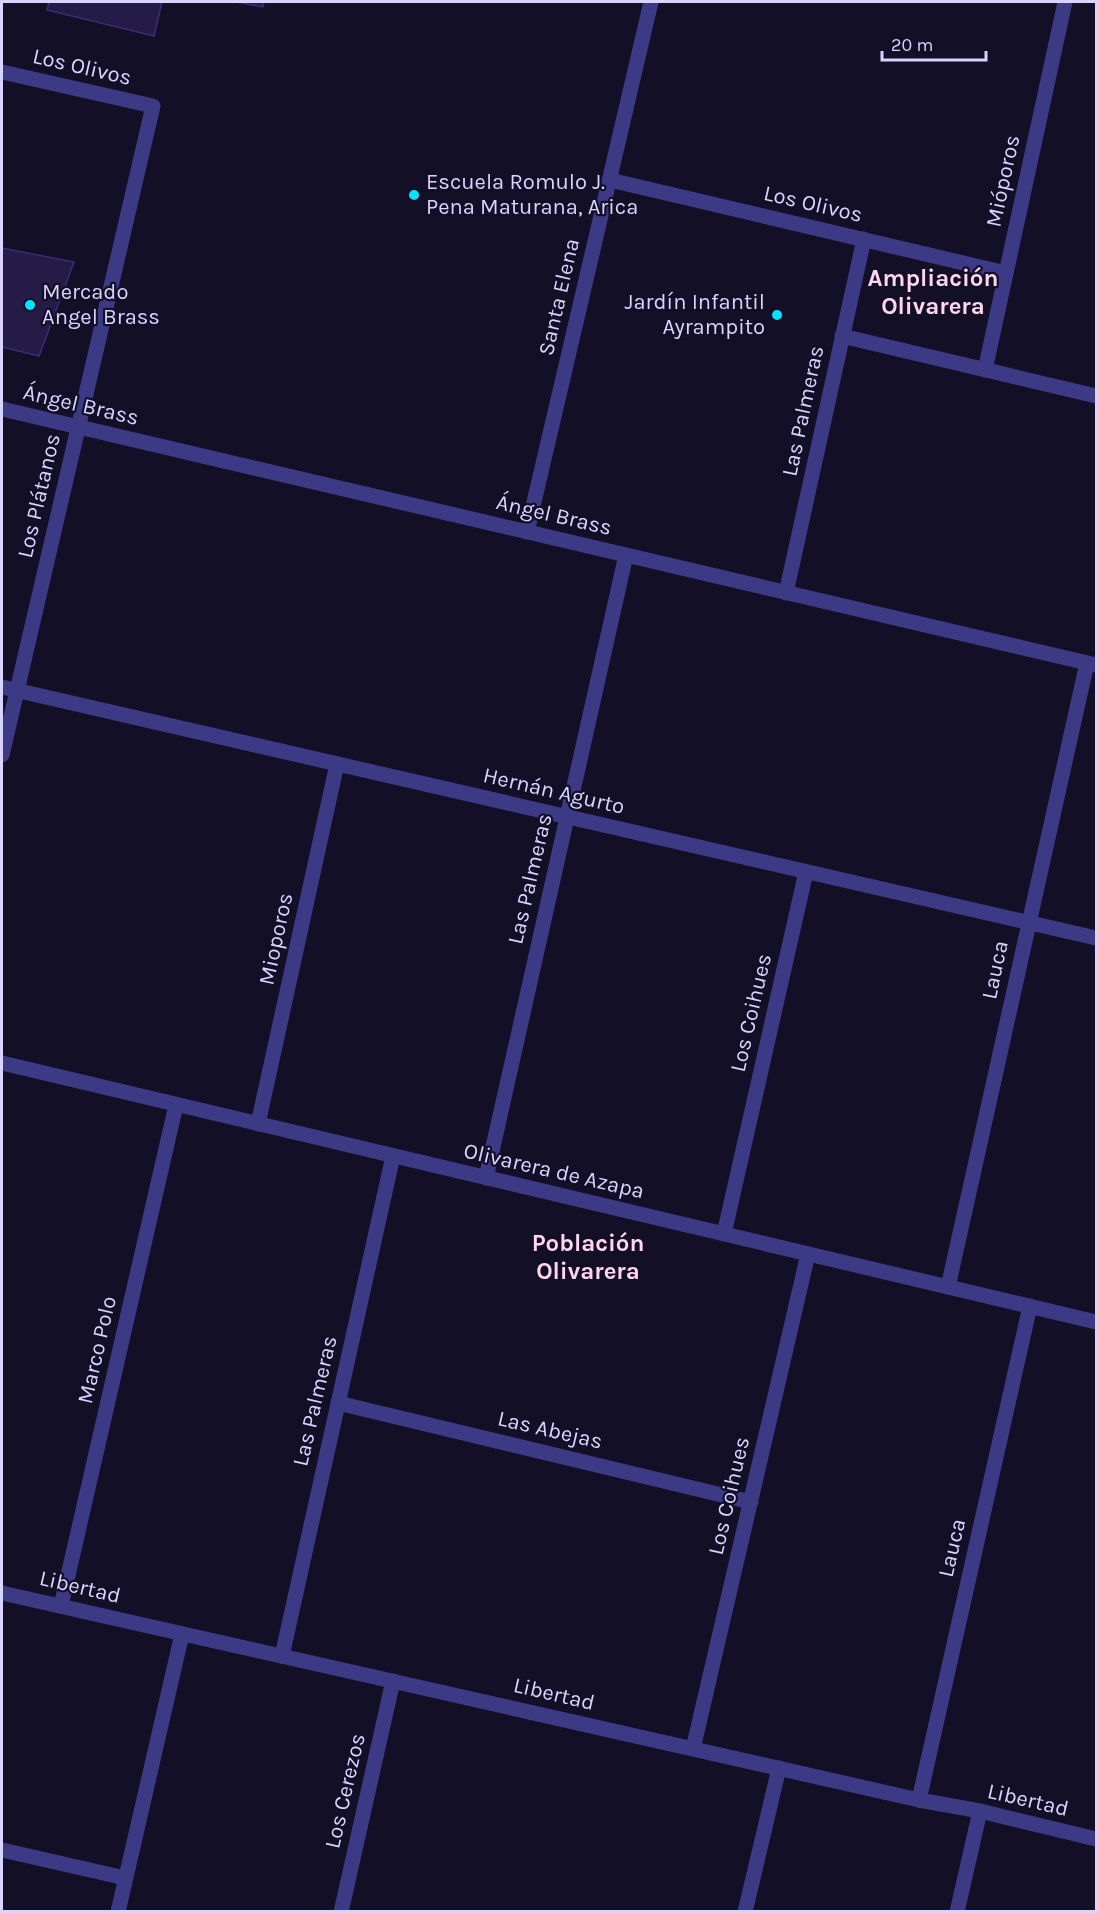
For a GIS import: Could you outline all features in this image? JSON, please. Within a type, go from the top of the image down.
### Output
[{"type":"street","name":"Santa Elena","points":[[528,532],[651,2]]},
{"type":"street","name":"Mióporos","points":[[985,370],[1065,2]]},
{"type":"street","name":"Los Olivos","points":[[2,72],[153,106]]},
{"type":"street","name":"Los Plátanos","points":[[2,755],[9,689],[78,427],[153,106]]},
{"type":"street","name":"Los Olivos","points":[[610,180],[1006,273]]},
{"type":"street","name":"Las Palmeras","points":[[786,593],[864,239]]},
{"type":"street","points":[[842,336],[1096,396]]},
{"type":"street","name":"Ángel Brass","points":[[2,409],[1092,664]]},
{"type":"street","name":"Las Palmeras","points":[[486,1178],[626,555]]},
{"type":"street","name":"Lauca","points":[[948,1287],[1029,922],[1092,664]]},
{"type":"street","name":"Hernán Agurto","points":[[9,689],[1096,938]]},
{"type":"street","name":"Mioporos","points":[[258,1124],[337,764]]},
{"type":"street","name":"Los Coihues","points":[[724,1234],[806,872]]},
{"type":"street","name":"Olivarera de Azapa","points":[[2,1063],[1096,1322]]},
{"type":"street","name":"Marco Polo","points":[[61,1606],[176,1105]]},
{"type":"street","name":"Las Palmeras","points":[[282,1656],[393,1156]]},
{"type":"street","name":"Los Coihues","points":[[693,1749],[808,1254]]},
{"type":"street","name":"Lauca","points":[[919,1800],[1030,1306]]},
{"type":"street","name":"Las Abejas","points":[[338,1403],[751,1502]]},
{"type":"street","name":"Libertad","points":[[2,1593],[919,1800],[980,1811],[1096,1839]]},
{"type":"street","points":[[118,1911],[182,1634]]},
{"type":"street","name":"Los Cerezos","points":[[341,1911],[393,1681]]},
{"type":"street","points":[[745,1911],[779,1768]]},
{"type":"street","points":[[957,1911],[980,1811]]},
{"type":"street","points":[[2,1850],[125,1878]]},
{"type":"building","points":[[49,2],[162,2],[154,36],[47,10]]},
{"type":"building","points":[[236,2],[264,2],[263,7]]},
{"type":"building","name":"Mercado Angel Brass","points":[[2,248],[74,262],[39,356],[2,347]]},
{"type":"place","name":"Escuela Romulo J. Pena Maturana, Arica","points":[[414,195]]},
{"type":"place","name":"Mercado Angel Brass","points":[[30,305]]},
{"type":"place","name":"Jardín Infantil Ayrampito","points":[[777,315]]},
{"type":"district","name":"Ampliación Olivarera","points":[[933,292]]},
{"type":"district","name":"Población Olivarera","points":[[588,1257]]}]
